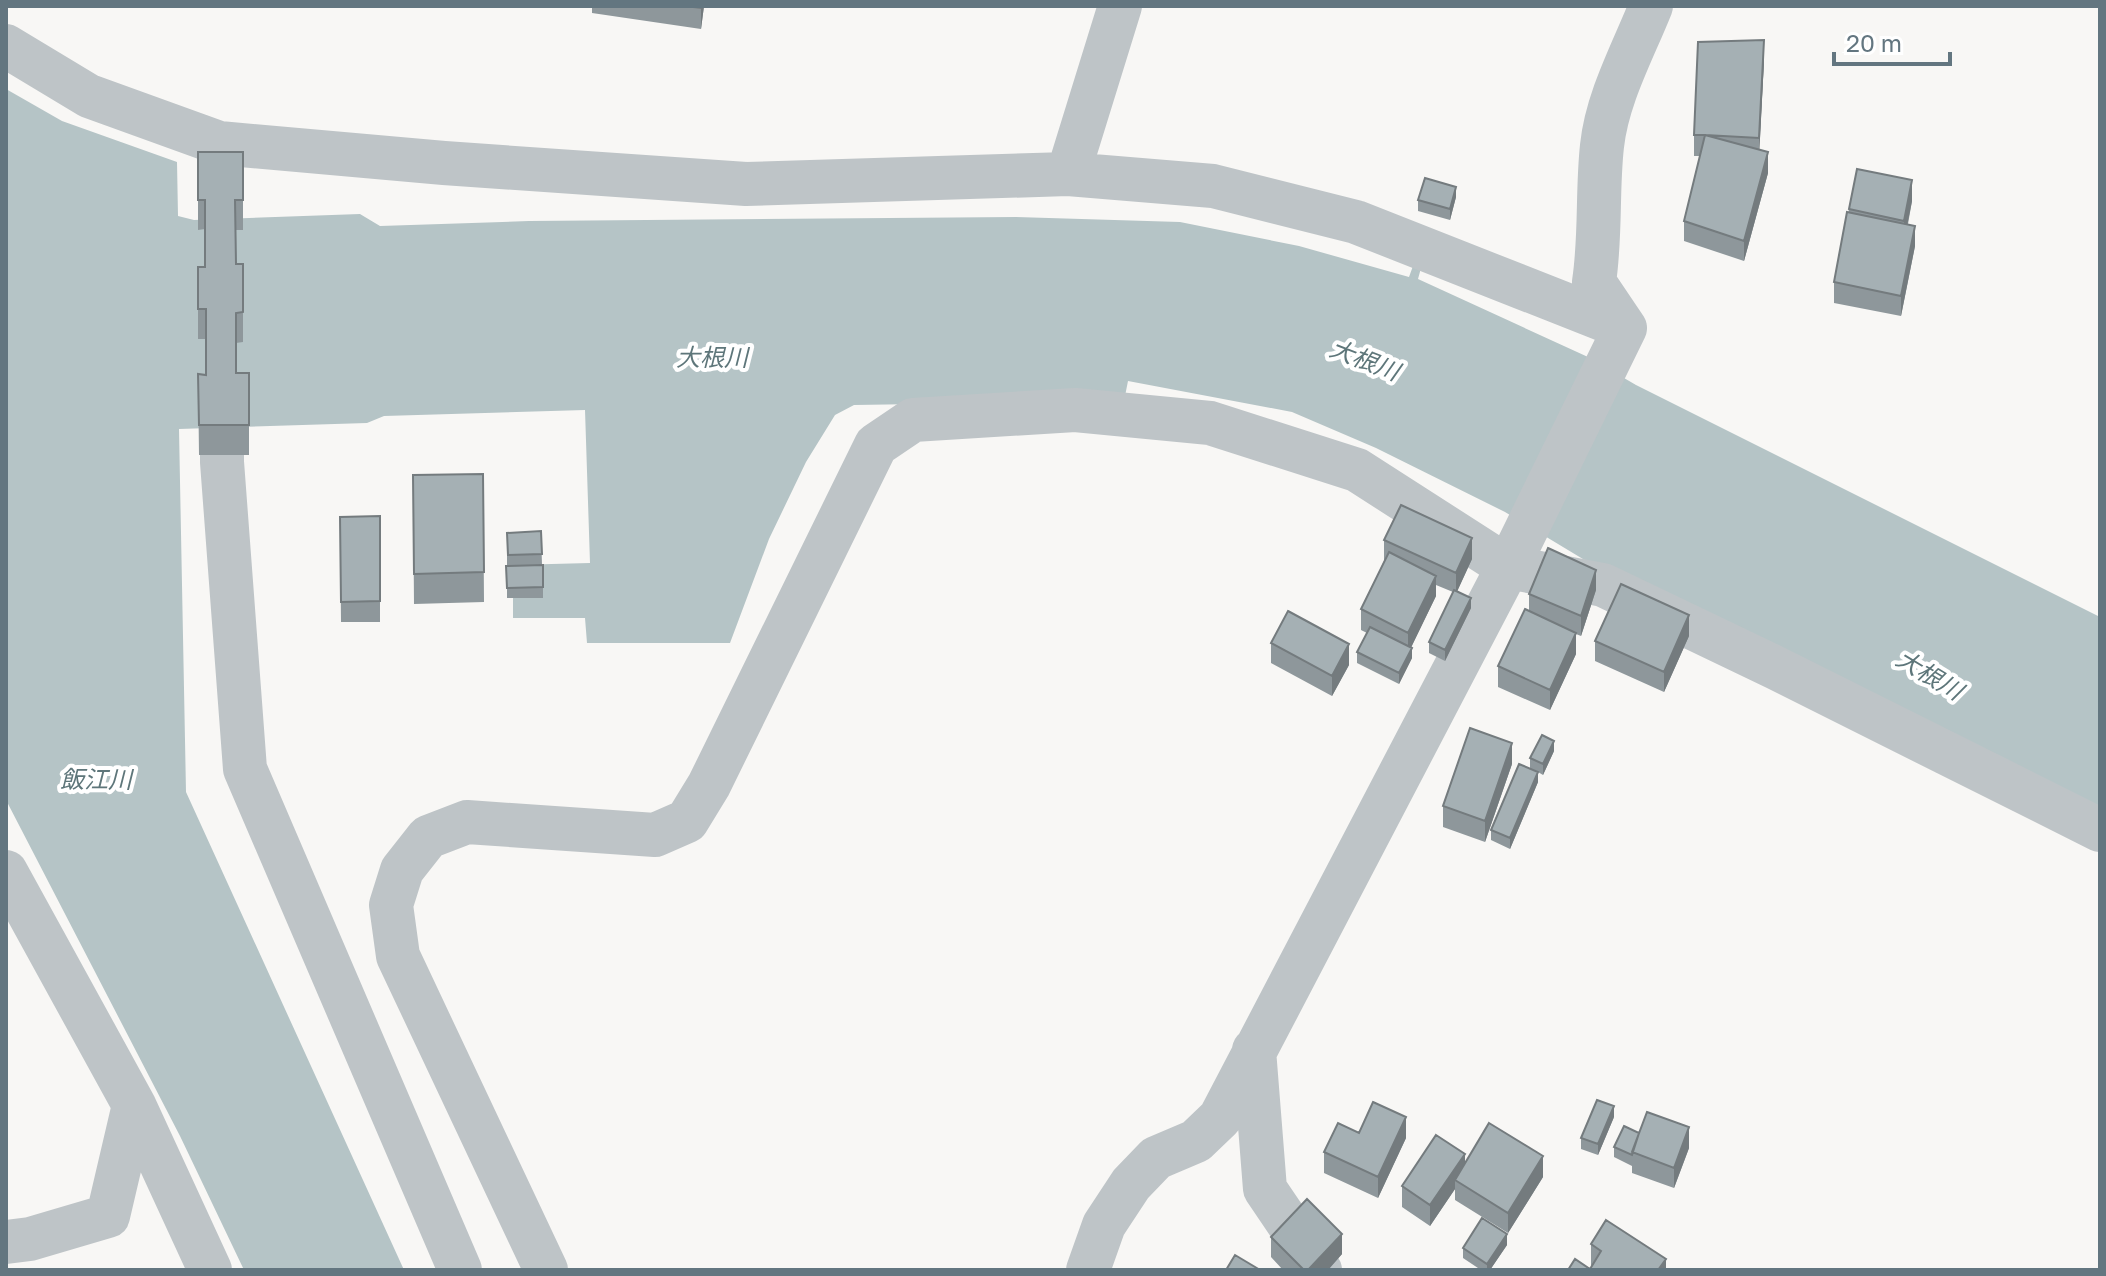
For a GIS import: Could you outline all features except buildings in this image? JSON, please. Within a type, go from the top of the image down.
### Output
[{"type":"street","points":[[1068,174],[1120,6]]},
{"type":"street","points":[[1088,1270],[1104,1225],[1131,1184],[1156,1158],[1196,1141],[1220,1118],[1510,561],[1617,343],[1594,282],[1600,244],[1602,146],[1608,114],[1651,6]]},
{"type":"street","points":[[6,46],[89,96],[219,159],[444,163],[746,184],[1068,174],[1213,186],[1356,222],[1617,343]]},
{"type":"street","points":[[221,350],[222,462],[245,769],[460,1270]]},
{"type":"street","points":[[546,1270],[398,956],[391,905],[402,870],[428,837],[467,822],[655,835],[687,821],[709,785],[876,445],[913,420],[1075,410],[1210,423],[1357,470],[1510,561],[1603,585],[2100,830]]},
{"type":"street","points":[[6,872],[134,1105],[210,1270]]},
{"type":"street","points":[[1254,1050],[1265,1189],[1320,1270]]},
{"type":"street","points":[[6,1242],[30,1239],[108,1216],[134,1105]]},
{"type":"water","name":"大根川","points":[[6,89],[62,121],[177,162],[178,216],[194,220],[360,214],[380,226],[529,221],[1016,217],[1180,222],[1299,246],[1409,277],[1413,266],[1421,268],[1418,279],[1588,357],[1636,385],[2100,617],[2100,818],[1709,635],[1505,512],[1376,448],[1292,412],[1128,381],[1124,401],[854,405],[835,415],[806,462],[769,539],[730,643],[587,643],[585,618],[513,618],[513,565],[590,563],[585,410],[384,416],[367,423],[179,429],[186,792],[404,1270],[244,1270],[180,1136],[6,800]]},
{"type":"water label","name":"飯江川","points":[[96,778]]}]
